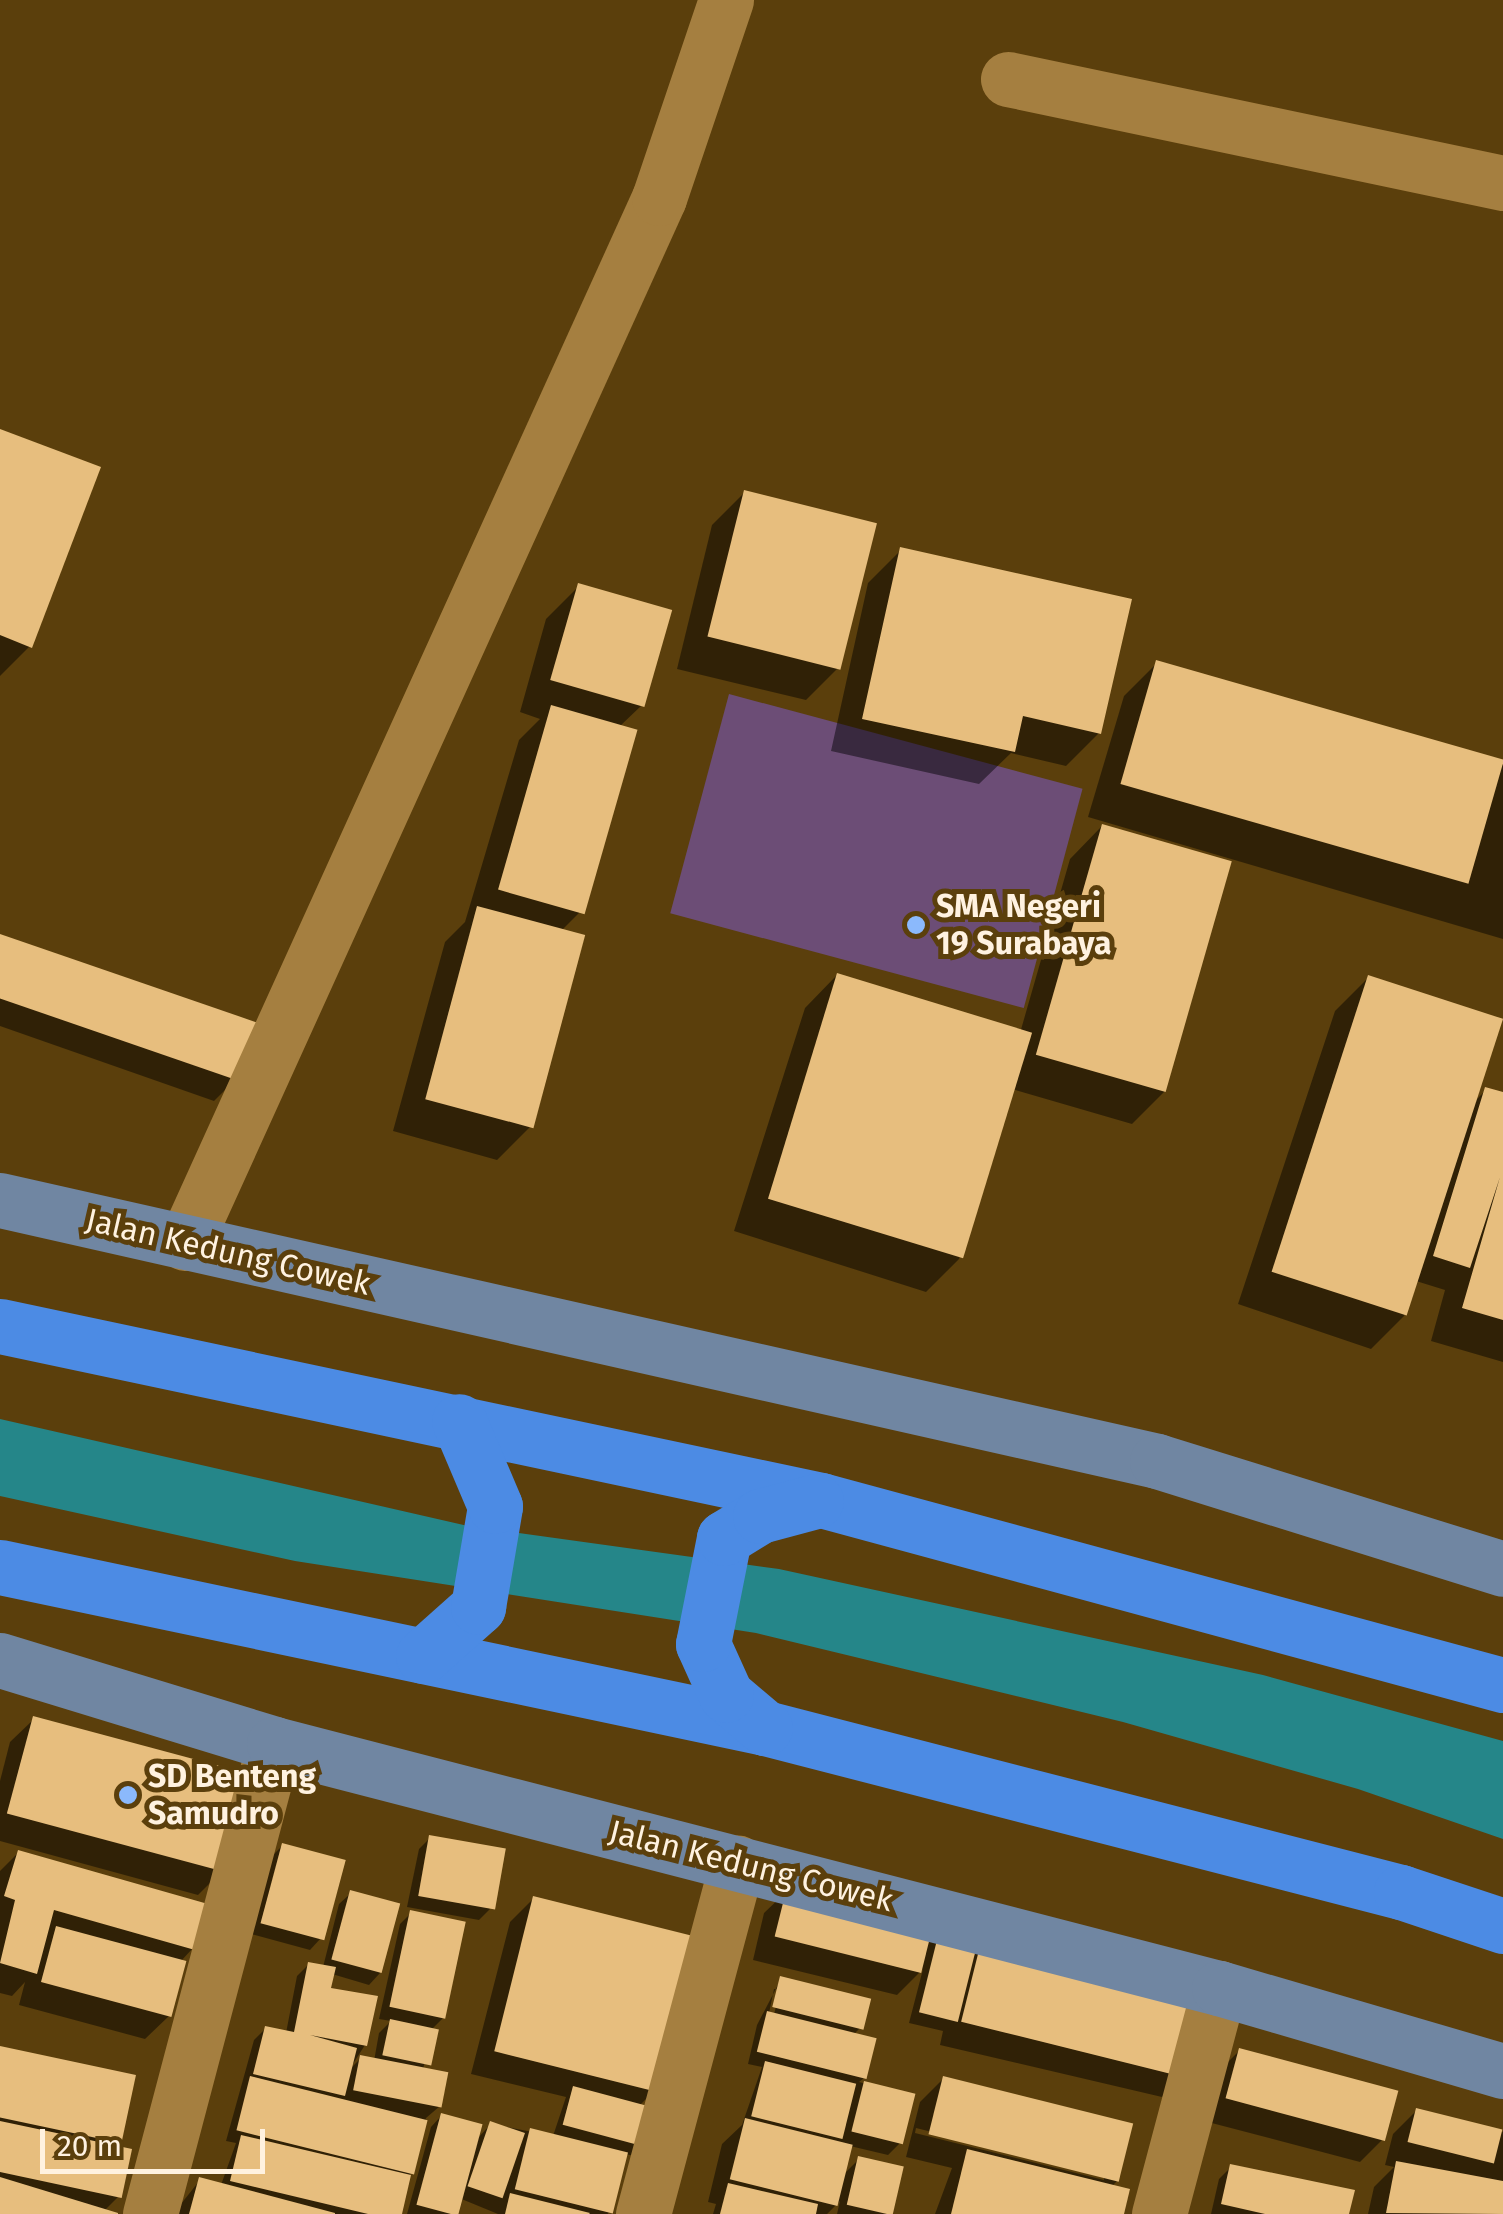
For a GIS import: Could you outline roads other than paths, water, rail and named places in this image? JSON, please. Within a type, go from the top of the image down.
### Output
[{"type":"highway","points":[[0,1326],[821,1500],[1503,1685]]},
{"type":"highway","points":[[423,1656],[478,1607],[495,1506],[459,1421]]},
{"type":"highway","points":[[765,1728],[726,1696],[702,1644],[724,1538],[760,1516],[821,1500]]},
{"type":"highway","points":[[0,1567],[765,1728],[1401,1892],[1503,1926]]},
{"type":"main road","name":"Jalan Kedung Cowek","points":[[0,1200],[1157,1461],[1503,1569]]},
{"type":"main road","name":"Jalan Kedung Cowek","points":[[0,1660],[274,1744],[1219,1988],[1503,2071]]},
{"type":"street","points":[[185,1243],[659,198],[726,0]]},
{"type":"street","points":[[1008,79],[1503,183]]},
{"type":"street","points":[[150,2214],[274,1744]]},
{"type":"street","points":[[643,2214],[737,1862]]},
{"type":"street","points":[[1159,2214],[1219,1988]]},
{"type":"water","points":[[0,1419],[468,1526],[779,1569],[1263,1675],[1503,1741],[1503,1839],[1358,1789],[1123,1722],[756,1633],[295,1561],[0,1496]]},
{"type":"place","name":"SMA Negeri 19 Surabaya","points":[[916,925]]},
{"type":"place","name":"SD Benteng Samudro","points":[[128,1795]]}]
